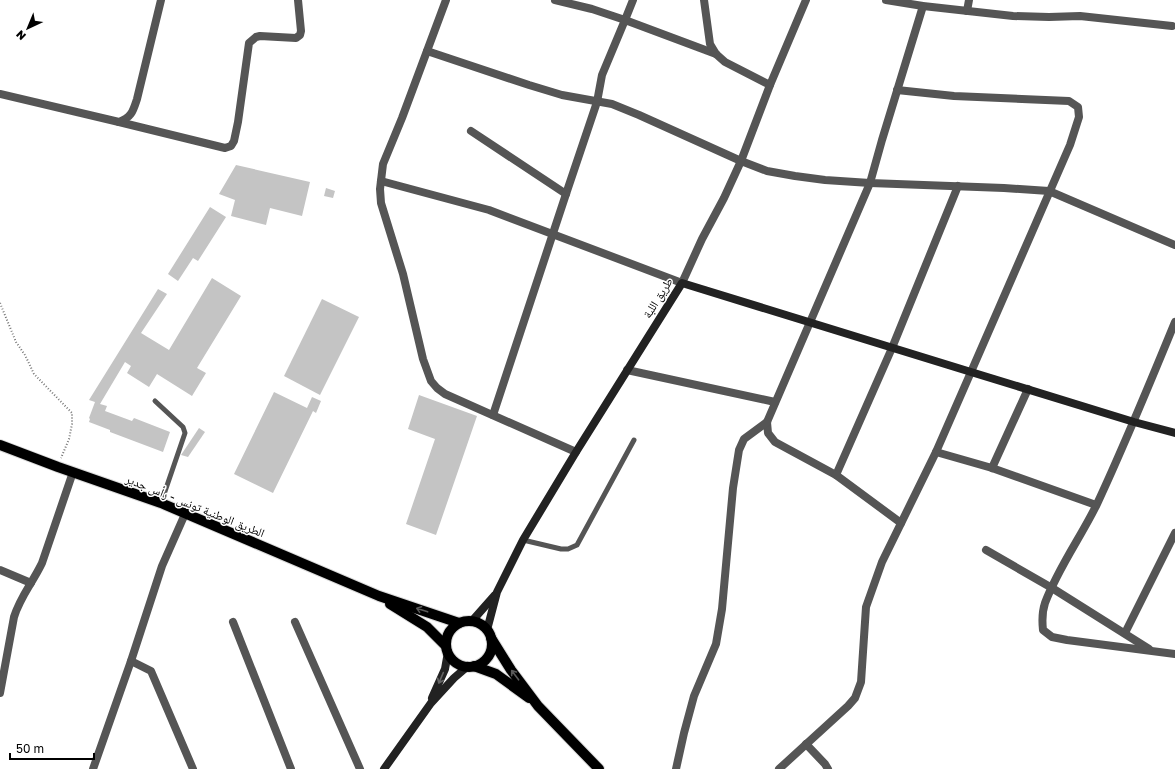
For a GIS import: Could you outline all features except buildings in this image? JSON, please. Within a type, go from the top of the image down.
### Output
[{"type":"main road","points":[[682,283],[1134,422],[1175,433]]},
{"type":"main road","name":"طريق اللبة","points":[[472,621],[497,592],[524,540],[576,452],[682,283]]},
{"type":"main road","name":"الطريق الوطنية تونس - رأس جدير","points":[[0,445],[161,503],[379,596],[459,623]]},
{"type":"main road","name":"طريق اللبة","points":[[489,634],[497,592]]},
{"type":"main road","name":"الطريق الوطنية تونس - رأس جدير","points":[[379,596],[427,627],[447,649]]},
{"type":"main road","points":[[430,703],[445,669],[448,635],[450,630],[459,623],[472,621],[483,626],[511,670],[538,706],[599,769]]},
{"type":"main road","points":[[384,769],[430,703],[454,678],[471,666],[486,659],[492,646],[489,634]]},
{"type":"main road","points":[[447,649],[451,658],[456,662],[496,674],[538,706]]},
{"type":"street","points":[[119,122],[132,114],[137,100],[161,0]]},
{"type":"street","points":[[0,94],[225,148],[231,146],[234,141],[249,43],[256,37],[260,36],[296,38],[300,35],[301,31],[298,0]]},
{"type":"street","points":[[446,0],[384,164],[380,189],[381,203],[403,274],[423,359],[431,381],[445,394],[576,452]]},
{"type":"street","points":[[555,0],[592,9],[625,20],[716,54]]},
{"type":"street","points":[[493,416],[597,102],[602,75],[633,0]]},
{"type":"street","points":[[704,0],[710,44],[716,54],[725,62],[770,85]]},
{"type":"street","name":"طريق اللبة","points":[[682,283],[741,161],[770,85],[806,0]]},
{"type":"street","points":[[886,0],[923,6],[1013,16],[1080,16],[1172,26]]},
{"type":"street","points":[[967,11],[968,0]]},
{"type":"street","points":[[901,523],[836,474],[775,442],[768,433],[767,422],[870,183],[923,6]]},
{"type":"street","points":[[427,51],[562,95],[612,104],[767,171],[825,180],[1049,191],[1175,245]]},
{"type":"street","points":[[779,769],[848,706],[859,691],[861,682],[866,607],[882,562],[936,452],[1070,145],[1079,117],[1078,107],[1069,100],[954,96],[897,90]]},
{"type":"street","points":[[471,131],[566,194]]},
{"type":"street","points":[[381,181],[488,210],[682,283]]},
{"type":"street","points":[[836,474],[892,348],[958,186]]},
{"type":"street","points":[[1175,322],[1134,422],[1096,505],[1044,605],[1042,619],[1043,630],[1052,637],[1175,654]]},
{"type":"street","points":[[627,370],[775,402]]},
{"type":"street","points":[[992,468],[1028,389]]},
{"type":"street","points":[[676,769],[694,696],[716,644],[722,609],[733,488],[739,450],[744,439],[767,422]]},
{"type":"street","points":[[936,452],[992,468],[1096,505]]},
{"type":"street","points":[[0,693],[17,606],[42,563],[73,472]]},
{"type":"street","points":[[93,769],[131,661],[162,566],[185,514]]},
{"type":"street","points":[[1125,633],[1175,533]]},
{"type":"street","points":[[986,550],[1052,588],[1151,650]]},
{"type":"street","points":[[0,570],[31,583]]},
{"type":"street","points":[[233,622],[291,769]]},
{"type":"street","points":[[295,622],[360,769]]},
{"type":"street","points":[[131,661],[151,671],[194,769]]},
{"type":"street","points":[[806,744],[828,769]]},
{"type":"lane","points":[[155,402],[183,427],[185,433],[161,503]]},
{"type":"lane","points":[[524,540],[561,549],[568,549],[577,545],[634,440]]},
{"type":"path","points":[[0,303],[16,342],[25,355],[34,374],[72,413],[72,424],[69,439],[58,467]]}]
